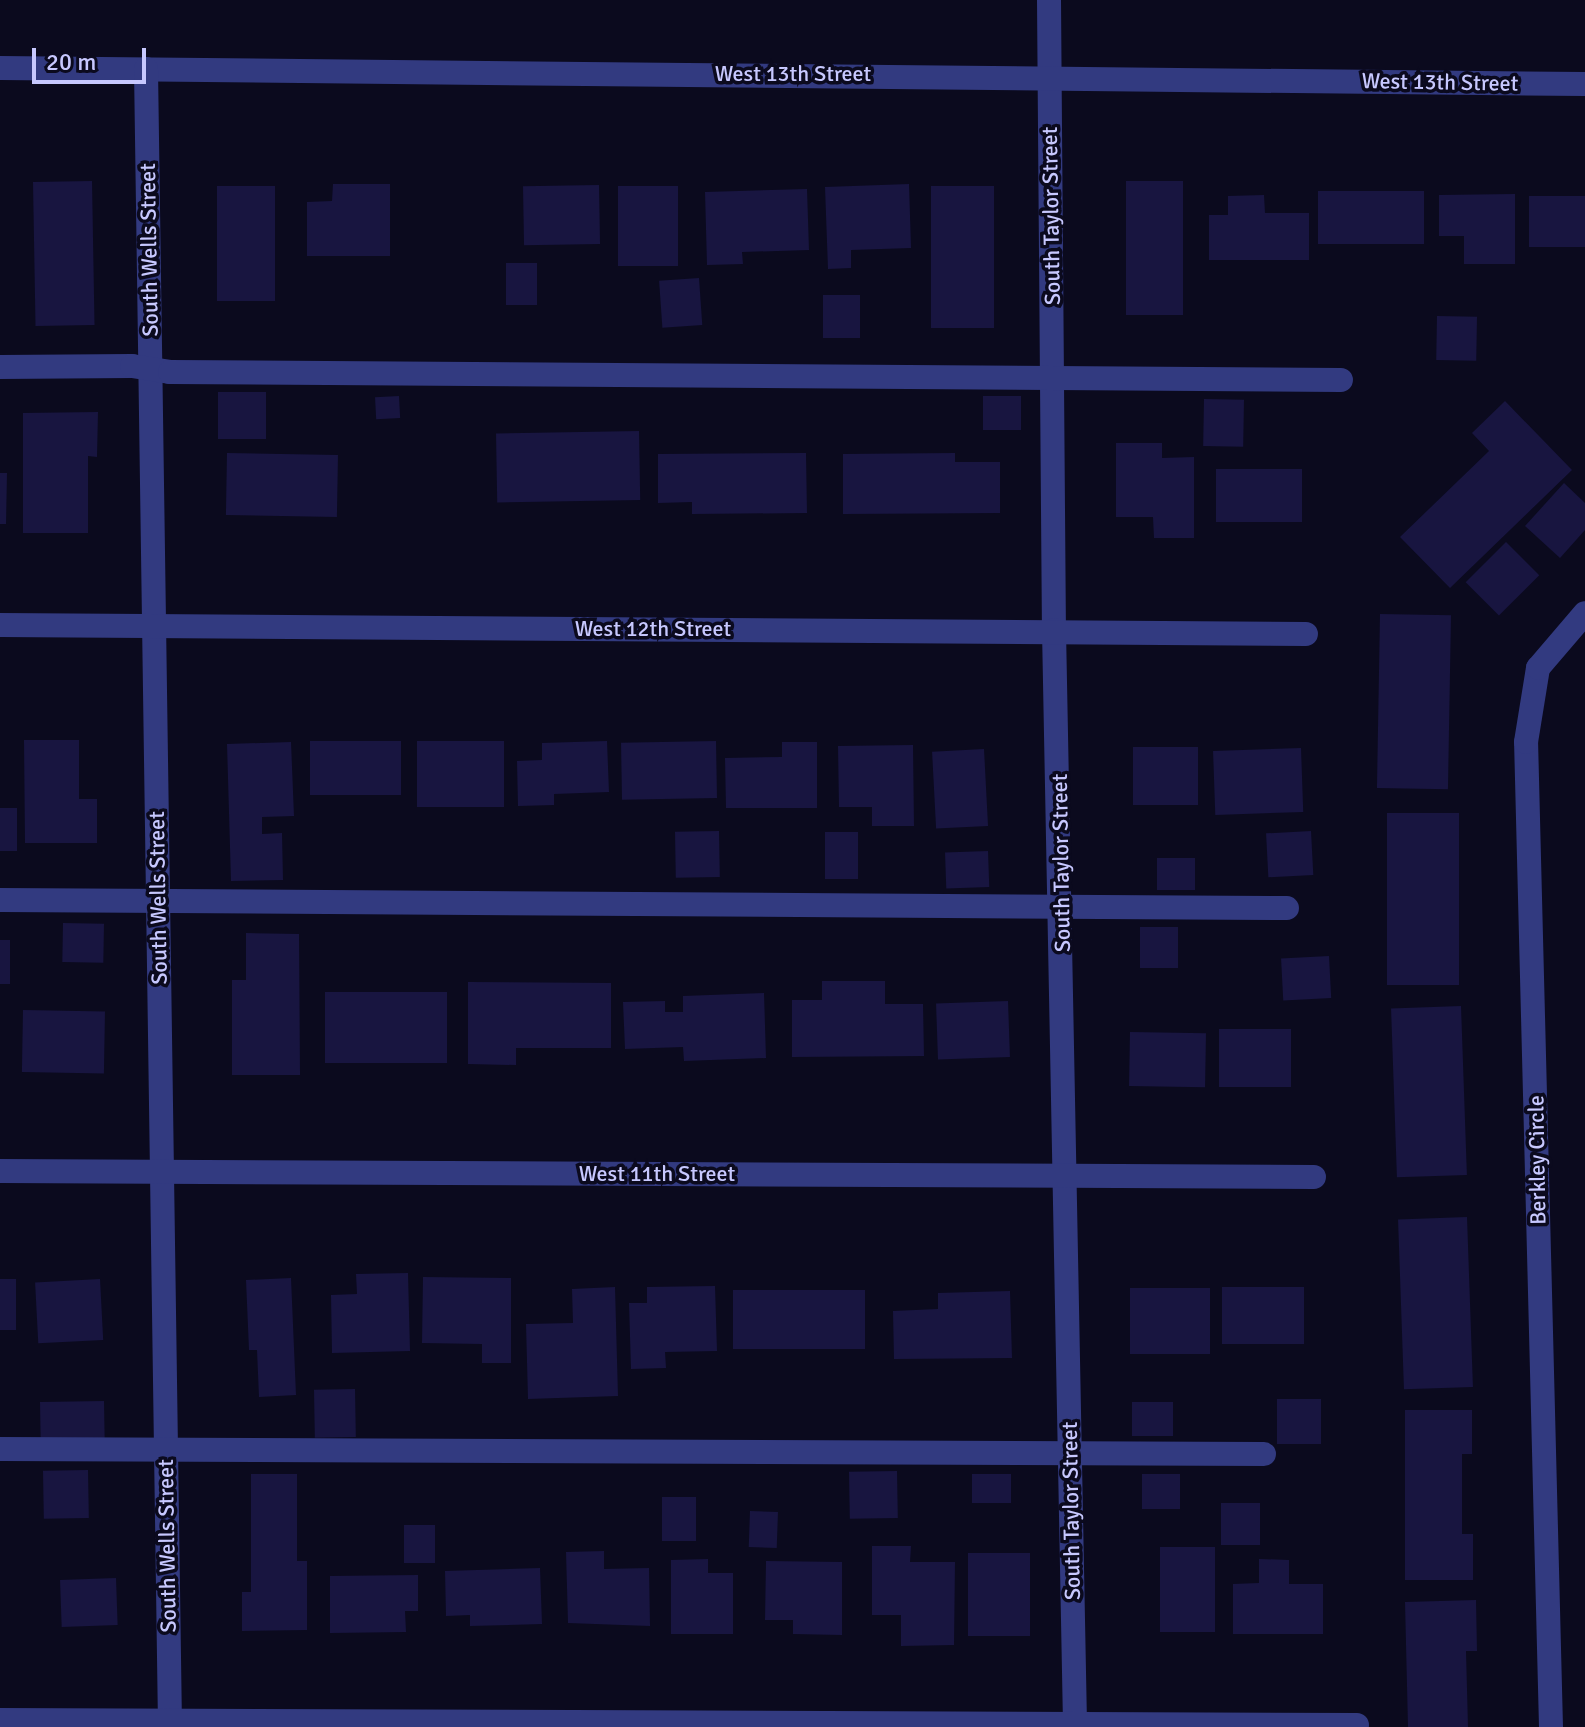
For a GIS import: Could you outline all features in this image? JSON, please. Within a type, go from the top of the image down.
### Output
[{"type":"street","name":"South Taylor Street","points":[[1049,0],[1054,630],[1062,905],[1075,1726]]},
{"type":"street","name":"West 13th Street","points":[[0,68],[1050,76],[1585,84]]},
{"type":"street","name":"South Wells Street","points":[[146,69],[170,1724]]},
{"type":"street","points":[[0,367],[1341,380]]},
{"type":"street","name":"Berkley Circle","points":[[1551,1727],[1526,742],[1538,668],[1585,613]]},
{"type":"street","name":"West 12th Street","points":[[0,625],[1306,634]]},
{"type":"street","points":[[0,900],[1287,908]]},
{"type":"street","name":"West 11th Street","points":[[0,1171],[1314,1177]]},
{"type":"street","points":[[0,1449],[1264,1454]]},
{"type":"street","points":[[0,1720],[170,1724],[1357,1725]]},
{"type":"building","points":[[92,181],[95,325],[36,326],[33,182]]},
{"type":"building","points":[[1126,181],[1183,181],[1183,315],[1126,315]]},
{"type":"building","points":[[333,184],[390,184],[390,256],[307,256],[307,202],[332,201]]},
{"type":"building","points":[[909,184],[911,248],[851,250],[851,268],[828,269],[825,187]]},
{"type":"building","points":[[599,185],[600,244],[524,245],[523,186]]},
{"type":"building","points":[[217,186],[275,186],[275,301],[217,301]]},
{"type":"building","points":[[618,186],[678,186],[678,266],[618,266]]},
{"type":"building","points":[[931,186],[994,186],[994,328],[931,328]]},
{"type":"building","points":[[807,189],[809,250],[742,252],[743,264],[707,265],[705,192]]},
{"type":"building","points":[[1318,191],[1424,191],[1424,244],[1318,244]]},
{"type":"building","points":[[1515,194],[1515,264],[1464,264],[1464,236],[1439,236],[1439,195]]},
{"type":"building","points":[[1264,195],[1265,213],[1309,213],[1309,260],[1209,260],[1209,215],[1228,215],[1228,196]]},
{"type":"building","points":[[1529,196],[1585,196],[1585,247],[1529,247]]},
{"type":"building","points":[[506,263],[537,263],[537,305],[506,305]]},
{"type":"building","points":[[699,278],[702,325],[662,328],[659,281]]},
{"type":"building","points":[[823,295],[860,295],[860,338],[823,338]]},
{"type":"building","points":[[1437,316],[1477,317],[1476,361],[1436,360]]},
{"type":"building","points":[[218,392],[266,392],[266,439],[218,439]]},
{"type":"building","points":[[399,396],[400,418],[376,419],[375,397]]},
{"type":"building","points":[[983,396],[1021,396],[1021,430],[983,430]]},
{"type":"building","points":[[1204,399],[1244,400],[1243,447],[1203,446]]},
{"type":"building","points":[[1505,401],[1572,470],[1450,588],[1400,537],[1489,451],[1472,433]]},
{"type":"building","points":[[98,412],[97,457],[88,456],[88,533],[23,533],[23,413]]},
{"type":"building","points":[[639,431],[640,500],[497,502],[496,433]]},
{"type":"building","points":[[1116,443],[1162,443],[1162,458],[1194,457],[1194,538],[1154,538],[1153,517],[1116,517]]},
{"type":"building","points":[[227,453],[338,455],[337,517],[226,515]]},
{"type":"building","points":[[806,453],[807,513],[692,514],[692,502],[658,503],[658,454]]},
{"type":"building","points":[[955,453],[955,462],[1000,462],[1000,513],[843,514],[843,454]]},
{"type":"building","points":[[1216,469],[1302,469],[1302,522],[1216,522]]},
{"type":"building","points":[[0,473],[7,473],[6,524],[0,524]]},
{"type":"building","points":[[1564,483],[1585,503],[1585,530],[1560,558],[1525,526]]},
{"type":"building","points":[[1506,542],[1539,575],[1499,616],[1466,582]]},
{"type":"building","points":[[1380,614],[1451,615],[1448,789],[1377,788]]},
{"type":"building","points":[[24,740],[79,740],[79,799],[97,799],[97,843],[25,843]]},
{"type":"building","points":[[310,741],[401,741],[401,795],[310,795]]},
{"type":"building","points":[[417,741],[504,741],[504,807],[417,807]]},
{"type":"building","points":[[607,741],[609,792],[554,794],[554,805],[518,806],[517,761],[542,760],[542,743]]},
{"type":"building","points":[[716,741],[717,798],[622,800],[621,743]]},
{"type":"building","points":[[291,742],[294,816],[262,817],[262,834],[282,833],[283,880],[231,881],[227,744]]},
{"type":"building","points":[[782,742],[817,742],[817,808],[726,808],[725,758],[782,757]]},
{"type":"building","points":[[913,745],[914,826],[872,826],[872,807],[839,807],[838,746]]},
{"type":"building","points":[[1133,747],[1198,747],[1198,805],[1133,805]]},
{"type":"building","points":[[1301,748],[1303,812],[1215,815],[1213,751]]},
{"type":"building","points":[[984,749],[988,826],[936,829],[932,752]]},
{"type":"building","points":[[0,808],[17,808],[17,851],[0,851]]},
{"type":"building","points":[[1387,813],[1459,813],[1459,985],[1387,985]]},
{"type":"building","points":[[719,831],[720,877],[676,878],[675,832]]},
{"type":"building","points":[[1311,831],[1313,875],[1268,877],[1266,833]]},
{"type":"building","points":[[825,832],[858,832],[858,879],[825,879]]},
{"type":"building","points":[[988,851],[989,887],[946,888],[945,853]]},
{"type":"building","points":[[1157,858],[1195,858],[1195,890],[1157,890]]},
{"type":"building","points":[[63,923],[104,924],[103,963],[62,962]]},
{"type":"building","points":[[1140,927],[1178,927],[1178,968],[1140,968]]},
{"type":"building","points":[[246,933],[299,934],[300,1075],[232,1075],[232,980],[246,980]]},
{"type":"building","points":[[0,940],[10,940],[10,984],[0,984]]},
{"type":"building","points":[[1329,956],[1331,998],[1283,1000],[1281,959]]},
{"type":"building","points":[[822,981],[885,981],[885,1004],[923,1004],[924,1056],[792,1057],[792,1000],[822,1000]]},
{"type":"building","points":[[468,982],[611,983],[611,1048],[516,1048],[516,1065],[468,1064]]},
{"type":"building","points":[[325,992],[447,992],[447,1063],[325,1063]]},
{"type":"building","points":[[764,993],[766,1058],[684,1061],[683,1047],[625,1049],[623,1002],[665,1001],[665,1012],[683,1012],[683,996]]},
{"type":"building","points":[[1008,1001],[1010,1057],[938,1059],[936,1004]]},
{"type":"building","points":[[1461,1006],[1467,1175],[1397,1177],[1391,1008]]},
{"type":"building","points":[[23,1010],[105,1011],[104,1073],[22,1072]]},
{"type":"building","points":[[1219,1029],[1291,1029],[1291,1087],[1219,1087]]},
{"type":"building","points":[[1130,1032],[1206,1033],[1205,1087],[1129,1086]]},
{"type":"building","points":[[1467,1217],[1473,1387],[1404,1389],[1398,1219]]},
{"type":"building","points":[[408,1273],[410,1351],[332,1353],[331,1295],[357,1294],[356,1274]]},
{"type":"building","points":[[423,1277],[511,1278],[511,1363],[482,1363],[482,1344],[422,1343]]},
{"type":"building","points":[[291,1278],[296,1395],[259,1397],[257,1350],[249,1350],[246,1280]]},
{"type":"building","points":[[0,1279],[16,1279],[16,1330],[0,1330]]},
{"type":"building","points":[[100,1279],[103,1340],[38,1343],[35,1282]]},
{"type":"building","points":[[715,1286],[717,1351],[665,1352],[666,1368],[631,1369],[629,1303],[647,1303],[647,1287]]},
{"type":"building","points":[[615,1287],[618,1396],[528,1399],[526,1324],[573,1323],[572,1289]]},
{"type":"building","points":[[1222,1287],[1304,1287],[1304,1344],[1222,1344]]},
{"type":"building","points":[[1130,1288],[1210,1288],[1210,1354],[1130,1354]]},
{"type":"building","points":[[733,1290],[865,1290],[865,1349],[733,1349]]},
{"type":"building","points":[[1010,1291],[1012,1358],[894,1359],[893,1311],[938,1309],[938,1293]]},
{"type":"building","points":[[355,1389],[356,1437],[315,1438],[314,1390]]},
{"type":"building","points":[[1277,1399],[1321,1399],[1321,1444],[1277,1444]]},
{"type":"building","points":[[104,1401],[105,1442],[41,1443],[40,1402]]},
{"type":"building","points":[[1132,1402],[1173,1402],[1173,1436],[1132,1436]]},
{"type":"building","points":[[1405,1410],[1472,1410],[1472,1454],[1462,1454],[1462,1534],[1473,1534],[1473,1580],[1405,1580]]},
{"type":"building","points":[[88,1470],[89,1518],[44,1519],[43,1471]]},
{"type":"building","points":[[897,1471],[898,1518],[850,1519],[849,1472]]},
{"type":"building","points":[[251,1474],[297,1474],[297,1561],[307,1561],[307,1630],[242,1631],[242,1592],[251,1592]]},
{"type":"building","points":[[972,1474],[1011,1474],[1011,1503],[972,1503]]},
{"type":"building","points":[[1142,1474],[1180,1474],[1180,1509],[1142,1509]]},
{"type":"building","points":[[662,1497],[696,1497],[696,1541],[662,1541]]},
{"type":"building","points":[[1221,1503],[1260,1503],[1260,1545],[1221,1545]]},
{"type":"building","points":[[750,1511],[778,1512],[777,1548],[749,1547]]},
{"type":"building","points":[[404,1525],[435,1525],[435,1563],[404,1563]]},
{"type":"building","points":[[872,1546],[911,1546],[910,1562],[955,1562],[954,1645],[901,1646],[901,1615],[872,1615]]},
{"type":"building","points":[[1160,1547],[1215,1547],[1215,1632],[1160,1632]]},
{"type":"building","points":[[604,1551],[604,1569],[649,1568],[650,1626],[568,1623],[566,1552]]},
{"type":"building","points":[[968,1553],[1030,1553],[1030,1636],[968,1636]]},
{"type":"building","points":[[708,1559],[708,1573],[733,1573],[733,1634],[671,1634],[671,1560]]},
{"type":"building","points":[[1259,1559],[1289,1560],[1289,1584],[1323,1584],[1323,1634],[1233,1634],[1233,1584],[1259,1583]]},
{"type":"building","points":[[766,1561],[842,1562],[842,1635],[793,1634],[793,1620],[765,1620]]},
{"type":"building","points":[[540,1568],[542,1624],[470,1626],[470,1615],[446,1616],[445,1571]]},
{"type":"building","points":[[418,1575],[418,1611],[405,1611],[406,1632],[330,1633],[330,1576]]},
{"type":"building","points":[[116,1578],[118,1625],[62,1627],[60,1580]]},
{"type":"building","points":[[1476,1600],[1477,1651],[1466,1651],[1468,1727],[1408,1727],[1405,1602]]}]
